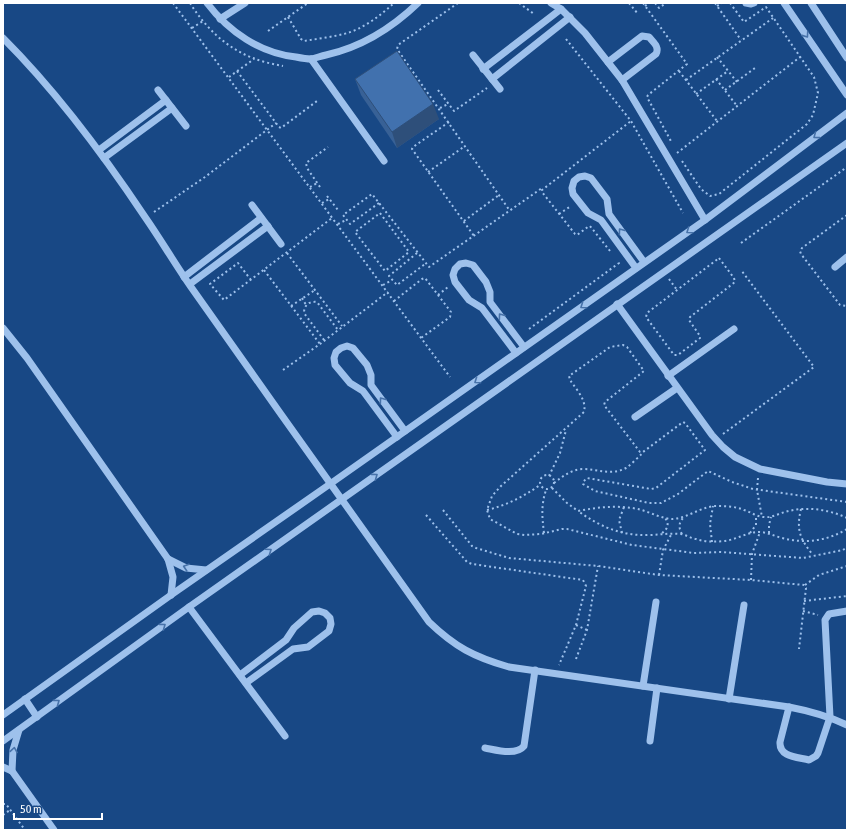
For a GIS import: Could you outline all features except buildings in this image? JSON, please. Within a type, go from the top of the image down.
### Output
[{"type":"street","points":[[207,3],[220,19],[239,36],[261,48],[285,56],[311,59],[339,52],[366,41],[391,27],[418,3]]},
{"type":"street","points":[[220,19],[245,3]]},
{"type":"street","points":[[551,3],[561,8],[570,17],[622,80],[705,220]]},
{"type":"street","points":[[746,3],[754,3]]},
{"type":"street","points":[[784,3],[847,95]]},
{"type":"street","points":[[810,3],[847,58]]},
{"type":"street","points":[[484,69],[561,8]]},
{"type":"street","points":[[493,81],[570,17]]},
{"type":"street","points":[[608,62],[642,36],[649,37],[658,50],[656,54],[622,80]]},
{"type":"street","points":[[3,38],[24,58],[99,150],[146,218],[184,277],[330,484],[429,622],[446,638],[465,651],[486,660],[509,667],[789,707],[830,717],[847,725]]},
{"type":"street","points":[[473,55],[500,89]]},
{"type":"street","points":[[311,59],[384,161]]},
{"type":"street","points":[[158,90],[186,126]]},
{"type":"street","points":[[99,150],[166,100]]},
{"type":"street","points":[[104,158],[172,108]]},
{"type":"street","points":[[3,715],[170,595],[705,220],[847,113]]},
{"type":"street","points":[[3,741],[189,607],[847,143]]},
{"type":"street","points":[[636,268],[601,220],[588,213],[573,194],[572,188],[574,181],[579,177],[585,176],[591,178],[607,199],[609,214],[644,262]]},
{"type":"street","points":[[252,205],[281,244]]},
{"type":"street","points":[[184,277],[261,218]]},
{"type":"street","points":[[190,284],[268,226]]},
{"type":"street","points":[[835,267],[847,257]]},
{"type":"street","points":[[516,353],[482,308],[469,300],[455,282],[453,275],[455,269],[460,264],[466,263],[473,265],[489,286],[490,302],[524,347]]},
{"type":"street","points":[[617,304],[716,440],[735,457],[760,469],[827,482],[847,484]]},
{"type":"street","points":[[3,328],[32,365],[168,559],[173,577],[170,595]]},
{"type":"street","points":[[668,376],[734,330]]},
{"type":"street","points":[[397,437],[363,391],[350,384],[335,365],[334,358],[336,352],[341,348],[347,346],[354,348],[367,365],[371,375],[371,385],[405,431]]},
{"type":"street","points":[[635,417],[677,388]]},
{"type":"street","points":[[168,559],[186,568],[206,570]]},
{"type":"street","points":[[643,686],[656,602]]},
{"type":"street","points":[[729,699],[744,605]]},
{"type":"street","points":[[189,607],[285,736]]},
{"type":"street","points":[[240,675],[286,640],[294,628],[312,612],[319,611],[325,613],[330,618],[331,624],[329,631],[313,644],[302,648],[293,649],[246,683]]},
{"type":"street","points":[[789,707],[780,747],[782,752],[786,755],[809,760],[816,756],[830,717],[826,617],[829,614],[847,611]]},
{"type":"street","points":[[485,748],[514,752],[518,751],[524,746],[536,670]]},
{"type":"street","points":[[650,741],[657,688]]},
{"type":"street","points":[[25,700],[37,717]]},
{"type":"street","points":[[12,771],[13,750],[19,730]]},
{"type":"street","points":[[3,767],[12,771],[54,830]]},
{"type":"path","points":[[174,3],[450,377]]},
{"type":"path","points":[[268,31],[308,3]]},
{"type":"path","points":[[288,17],[301,39],[304,41],[345,34],[377,18],[394,3]]},
{"type":"path","points":[[458,3],[398,45],[397,49],[510,211]]},
{"type":"path","points":[[519,3],[534,14]]},
{"type":"path","points":[[629,3],[638,14]]},
{"type":"path","points":[[643,3],[687,64],[647,97],[673,146]]},
{"type":"path","points":[[645,6],[649,3]]},
{"type":"path","points":[[655,3],[659,8],[666,3]]},
{"type":"path","points":[[715,3],[741,40]]},
{"type":"path","points":[[717,6],[722,3]]},
{"type":"path","points":[[730,3],[744,22],[766,7],[814,77],[818,93],[813,115],[808,124],[719,194],[710,196],[701,189],[677,153],[716,121],[800,57]]},
{"type":"path","points":[[686,80],[773,18]]},
{"type":"path","points":[[192,28],[203,21]]},
{"type":"path","points":[[566,39],[630,121],[683,214]]},
{"type":"path","points":[[718,58],[737,82]]},
{"type":"path","points":[[229,77],[254,59]]},
{"type":"path","points":[[725,90],[755,68]]},
{"type":"path","points":[[237,71],[281,128],[317,101]]},
{"type":"path","points":[[679,71],[716,121]]},
{"type":"path","points":[[696,94],[728,71]]},
{"type":"path","points":[[716,79],[736,106]]},
{"type":"path","points":[[438,90],[452,110],[455,110],[493,81]]},
{"type":"path","points":[[440,109],[448,104]]},
{"type":"path","points":[[379,203],[351,224],[346,220],[344,214],[371,194],[379,203],[417,253],[430,267],[542,188],[630,121]]},
{"type":"path","points":[[449,122],[412,148],[474,236]]},
{"type":"path","points":[[146,218],[205,177],[276,123]]},
{"type":"path","points":[[428,172],[465,146]]},
{"type":"path","points":[[320,187],[307,168],[306,163],[328,147]]},
{"type":"path","points":[[740,243],[847,167]]},
{"type":"path","points":[[310,187],[317,183]]},
{"type":"path","points":[[529,329],[619,262],[590,226],[576,235],[542,192],[542,188]]},
{"type":"path","points":[[463,222],[499,195]]},
{"type":"path","points":[[327,196],[338,210]]},
{"type":"path","points":[[322,203],[329,199]]},
{"type":"path","points":[[559,214],[579,201]]},
{"type":"path","points":[[380,213],[395,232],[409,252],[385,271],[354,232],[380,213]]},
{"type":"path","points":[[847,215],[800,251],[840,305],[847,306]]},
{"type":"path","points":[[251,280],[238,263],[210,284],[224,300],[251,280],[332,218]]},
{"type":"path","points":[[338,224],[346,220]]},
{"type":"path","points":[[395,232],[398,228]]},
{"type":"path","points":[[287,252],[342,326]]},
{"type":"path","points":[[417,253],[389,275],[392,280],[397,286],[426,264]]},
{"type":"path","points":[[719,258],[735,281],[690,317],[689,320],[700,336],[700,339],[678,355],[674,355],[646,317],[646,314],[719,258]]},
{"type":"path","points":[[264,270],[320,344]]},
{"type":"path","points":[[716,440],[814,367],[741,270]]},
{"type":"path","points":[[394,301],[425,278],[451,312],[452,314],[421,338]]},
{"type":"path","points":[[382,285],[392,280]]},
{"type":"path","points":[[438,295],[455,282]]},
{"type":"path","points":[[291,306],[315,290]]},
{"type":"path","points":[[283,370],[388,292]]},
{"type":"path","points":[[302,298],[306,305]]},
{"type":"path","points":[[324,340],[304,313],[306,305],[317,302],[338,330]]},
{"type":"path","points":[[643,452],[640,452],[604,405],[605,402],[644,371],[625,346],[610,347],[570,376],[569,379],[584,402],[584,412],[492,496],[487,510],[490,519],[517,534],[531,535],[567,529],[632,545],[694,553],[721,552],[803,558],[844,550],[847,548]]},
{"type":"path","points":[[546,490],[552,488],[554,483],[562,476],[572,471],[583,469],[605,473],[626,468],[643,452],[683,422],[705,450],[656,488],[651,489],[588,478],[583,482],[584,484],[595,491],[661,503],[678,494],[708,471],[732,482],[757,490],[847,502]]},
{"type":"path","points":[[549,476],[560,453],[566,429]]},
{"type":"path","points":[[760,469],[757,490],[762,517]]},
{"type":"path","points":[[487,510],[515,501],[540,485],[541,479],[546,475],[554,479],[554,483]]},
{"type":"path","points":[[540,485],[546,490]]},
{"type":"path","points":[[552,488],[567,503],[591,521],[622,533],[649,535],[672,533],[682,534],[697,540],[712,542],[725,541],[750,533],[760,532],[769,533],[780,538],[802,541],[828,538],[847,529]]},
{"type":"path","points":[[544,533],[542,509],[546,490]]},
{"type":"path","points":[[712,542],[710,524],[713,506]]},
{"type":"path","points":[[578,511],[608,507],[624,507],[650,512],[663,517],[674,518],[685,516],[703,508],[728,506],[743,509],[762,517],[771,517],[786,511],[815,509],[828,511],[847,518]]},
{"type":"path","points":[[622,533],[619,520],[624,507]]},
{"type":"path","points":[[802,509],[798,525],[802,541],[813,556]]},
{"type":"path","points":[[443,510],[469,543],[476,548],[509,558],[598,566],[659,575],[751,580],[805,586],[818,575],[847,566]]},
{"type":"path","points":[[426,515],[468,562],[472,564],[583,580],[586,586],[576,625],[555,673]]},
{"type":"path","points":[[750,533],[756,525],[756,515]]},
{"type":"path","points":[[682,534],[679,524],[681,519],[685,516]]},
{"type":"path","points":[[662,534],[668,525],[667,520],[663,517]]},
{"type":"path","points":[[769,533],[771,517]]},
{"type":"path","points":[[751,580],[752,554],[760,532]]},
{"type":"path","points":[[659,575],[663,550],[672,533]]},
{"type":"path","points":[[576,659],[587,630],[598,566]]},
{"type":"path","points":[[799,649],[805,586]]},
{"type":"path","points":[[804,601],[847,596]]},
{"type":"path","points":[[803,611],[826,617]]},
{"type":"path","points":[[576,625],[587,630]]},
{"type":"path","points":[[3,804],[6,804],[25,830]]},
{"type":"path","points":[[3,815],[10,810]]}]
